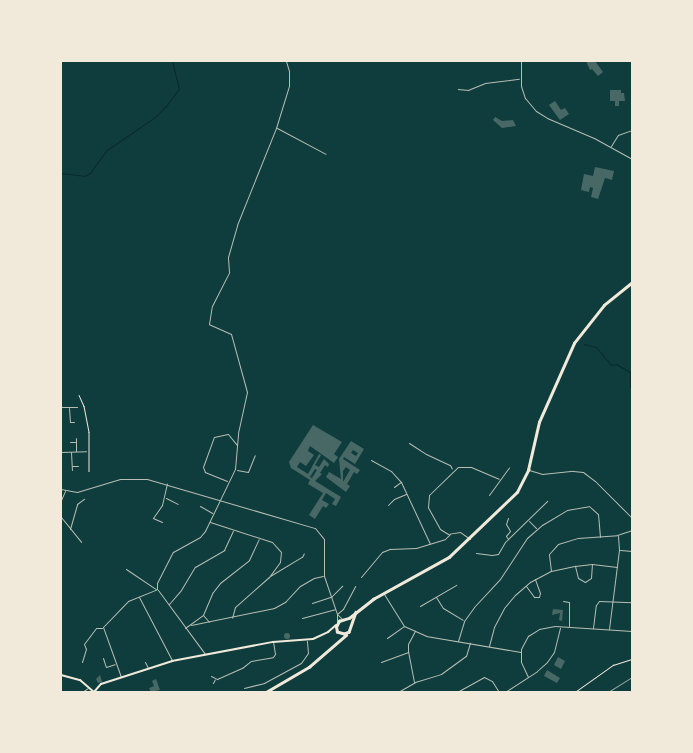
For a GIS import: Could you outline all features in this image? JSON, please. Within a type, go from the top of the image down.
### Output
[{"type":"highway","points":[[335,644],[338,633],[336,624],[384,593],[444,560],[470,539],[516,492],[528,470],[537,427],[574,343],[604,305],[632,282]]},
{"type":"highway","points":[[266,692],[309,667],[335,644],[346,634],[356,612]]},
{"type":"highway","points":[[344,620],[350,625]]},
{"type":"highway","points":[[338,633],[346,634]]},
{"type":"main road","points":[[61,675],[80,680],[94,692],[101,684],[172,661],[273,642],[307,640],[328,632],[336,624]]},
{"type":"main road","points":[[328,632],[338,633]]},
{"type":"street","points":[[157,589],[157,583],[173,552],[200,537],[210,522],[235,469],[238,433],[247,392],[231,334],[209,324],[212,306],[230,270],[228,257],[237,225],[276,128],[289,86],[289,71],[286,61]]},
{"type":"street","points":[[521,61],[519,79],[525,98],[540,114],[610,146],[632,159]]},
{"type":"street","points":[[276,128],[326,154]]},
{"type":"street","points":[[610,146],[618,135],[632,130]]},
{"type":"street","points":[[61,408],[77,407]]},
{"type":"street","points":[[69,408],[70,422],[74,422]]},
{"type":"street","points":[[228,481],[205,472],[203,466],[214,436],[228,434],[238,445]]},
{"type":"street","points":[[76,438],[76,452]]},
{"type":"street","points":[[70,442],[76,442]]},
{"type":"street","points":[[408,443],[450,465],[452,470]]},
{"type":"street","points":[[61,452],[86,452]]},
{"type":"street","points":[[71,452],[72,470]]},
{"type":"street","points":[[235,469],[248,472],[255,455]]},
{"type":"street","points":[[371,460],[390,471],[401,482],[430,544]]},
{"type":"street","points":[[72,466],[78,466]]},
{"type":"street","points":[[450,534],[438,527],[427,502],[430,495],[452,470],[466,466],[500,479]]},
{"type":"street","points":[[489,495],[509,467]]},
{"type":"street","points":[[528,470],[542,474],[583,472],[594,480],[632,518]]},
{"type":"street","points":[[61,489],[77,492],[120,479],[147,479],[317,530],[325,541],[324,576],[337,614],[336,624]]},
{"type":"street","points":[[394,487],[401,482]]},
{"type":"street","points":[[162,522],[153,518],[164,497],[167,484]]},
{"type":"street","points":[[61,500],[65,491]]},
{"type":"street","points":[[388,505],[394,499],[406,494]]},
{"type":"street","points":[[164,497],[178,504]]},
{"type":"street","points":[[70,529],[77,504],[84,499]]},
{"type":"street","points":[[476,553],[496,555],[508,540],[547,501]]},
{"type":"street","points":[[200,506],[214,514]]},
{"type":"street","points":[[458,641],[464,621],[500,579],[522,545],[537,528],[564,512],[587,506],[594,509],[598,514],[600,537]]},
{"type":"street","points":[[61,517],[81,542]]},
{"type":"street","points":[[508,518],[506,524],[510,531],[506,536],[508,540]]},
{"type":"street","points":[[529,520],[537,528]]},
{"type":"street","points":[[210,522],[275,543],[280,549],[281,558],[269,577]]},
{"type":"street","points":[[169,604],[182,590],[195,567],[224,550],[233,530]]},
{"type":"street","points":[[551,571],[548,557],[555,546],[578,538],[617,536],[632,530]]},
{"type":"street","points":[[361,577],[382,552],[416,548],[446,539],[450,534],[460,532],[470,539]]},
{"type":"street","points":[[609,629],[619,550],[617,536]]},
{"type":"street","points":[[191,626],[203,615],[216,588],[249,560],[259,538]]},
{"type":"street","points":[[619,550],[632,551]]},
{"type":"street","points":[[232,618],[235,607],[269,577],[302,557],[304,553]]},
{"type":"street","points":[[278,564],[282,570]]},
{"type":"street","points":[[489,646],[500,614],[515,594],[535,579],[551,571],[575,566],[592,564],[617,567]]},
{"type":"street","points":[[575,566],[578,578],[585,582],[592,576],[592,564]]},
{"type":"street","points":[[126,569],[157,589],[205,654]]},
{"type":"street","points":[[185,628],[274,608],[284,602],[300,586],[314,578],[324,576]]},
{"type":"street","points":[[525,586],[534,597],[539,597],[540,593],[535,579]]},
{"type":"street","points":[[312,603],[331,597],[342,586]]},
{"type":"street","points":[[337,614],[356,586]]},
{"type":"street","points":[[420,606],[456,586]]},
{"type":"street","points":[[82,662],[86,650],[84,644],[95,629],[103,629],[126,603],[157,589]]},
{"type":"street","points":[[384,593],[404,626],[415,631],[521,652]]},
{"type":"street","points":[[139,597],[172,661]]},
{"type":"street","points":[[436,597],[443,608],[464,621]]},
{"type":"street","points":[[593,628],[597,602],[603,600],[632,602]]},
{"type":"street","points":[[563,601],[569,602],[569,627]]},
{"type":"street","points":[[302,618],[335,608]]},
{"type":"street","points":[[337,614],[344,620]]},
{"type":"street","points":[[203,615],[208,622]]},
{"type":"street","points":[[387,638],[404,626]]},
{"type":"street","points":[[528,677],[521,662],[521,652],[526,639],[533,632],[546,626],[632,631]]},
{"type":"street","points":[[505,692],[537,671],[552,655],[560,627]]},
{"type":"street","points":[[103,629],[121,677]]},
{"type":"street","points":[[415,631],[408,644],[408,657],[415,682]]},
{"type":"street","points":[[244,688],[264,683],[301,662],[308,653],[307,640]]},
{"type":"street","points":[[212,683],[215,679],[242,668],[251,660],[272,657],[275,654],[273,642]]},
{"type":"street","points":[[398,692],[415,682],[436,676],[463,659],[471,643]]},
{"type":"street","points":[[381,662],[408,652]]},
{"type":"street","points":[[103,658],[106,667],[116,664]]},
{"type":"street","points":[[83,659],[87,661]]},
{"type":"street","points":[[146,662],[148,669]]},
{"type":"street","points":[[211,676],[215,679]]},
{"type":"street","points":[[457,692],[481,677],[490,679],[499,692]]},
{"type":"street","points":[[82,692],[89,688]]},
{"type":"lane","points":[[458,89],[465,90],[485,83],[519,79]]},
{"type":"path","points":[[79,395],[84,406],[89,432],[89,471]]},
{"type":"path","points":[[575,692],[613,665],[632,659]]},
{"type":"building","points":[[586,61],[595,61],[603,72],[598,76],[592,69],[590,70]]},
{"type":"building","points":[[610,90],[621,90],[621,93],[624,93],[625,101],[619,101],[619,106],[615,106],[615,101],[610,101]]},
{"type":"building","points":[[555,101],[561,110],[565,108],[569,114],[560,120],[549,105]]},
{"type":"building","points":[[495,117],[502,121],[513,120],[516,126],[502,128],[493,120]]},
{"type":"building","points":[[595,167],[614,171],[612,180],[605,178],[598,199],[591,197],[593,188],[590,187],[589,192],[581,190],[584,174],[593,176]]},
{"type":"building","points":[[313,425],[342,442],[334,454],[338,457],[334,463],[310,446],[308,451],[314,455],[306,466],[300,462],[297,467],[308,474],[319,454],[321,455],[315,465],[319,467],[324,459],[329,464],[328,467],[325,465],[320,473],[322,474],[315,481],[341,497],[336,506],[332,504],[335,499],[326,493],[322,500],[329,504],[326,508],[323,506],[315,519],[309,515],[323,493],[308,484],[310,480],[291,468],[289,462]],"holes":[[[315,469],[317,470],[312,478],[310,477]]]},
{"type":"building","points":[[351,441],[364,449],[355,464],[344,457],[343,459],[360,470],[357,474],[354,472],[347,484],[350,486],[346,492],[326,477],[329,472],[341,479],[339,459]],"holes":[[[353,450],[358,453],[356,456],[351,453]],[[346,467],[350,470],[343,482],[343,471]]]},
{"type":"building","points":[[553,609],[563,610],[562,621],[559,620],[560,613],[552,615]]},
{"type":"building","points":[[287,633],[290,636],[287,639],[284,636]]},
{"type":"building","points":[[558,657],[565,661],[561,669],[554,665]]},
{"type":"building","points":[[547,670],[560,678],[557,683],[544,676]]},
{"type":"building","points":[[100,675],[102,682],[98,683],[96,679]]},
{"type":"building","points":[[156,679],[160,690],[151,692],[149,688],[154,686],[152,681]]},
{"type":"waterway","points":[[61,173],[85,176],[90,173],[107,150],[155,117],[166,106],[179,89],[172,61]]},
{"type":"waterway","points":[[584,344],[596,347],[611,365],[616,364],[630,372],[630,387],[632,388]]},
{"type":"railway","points":[[608,692],[632,677]]}]
